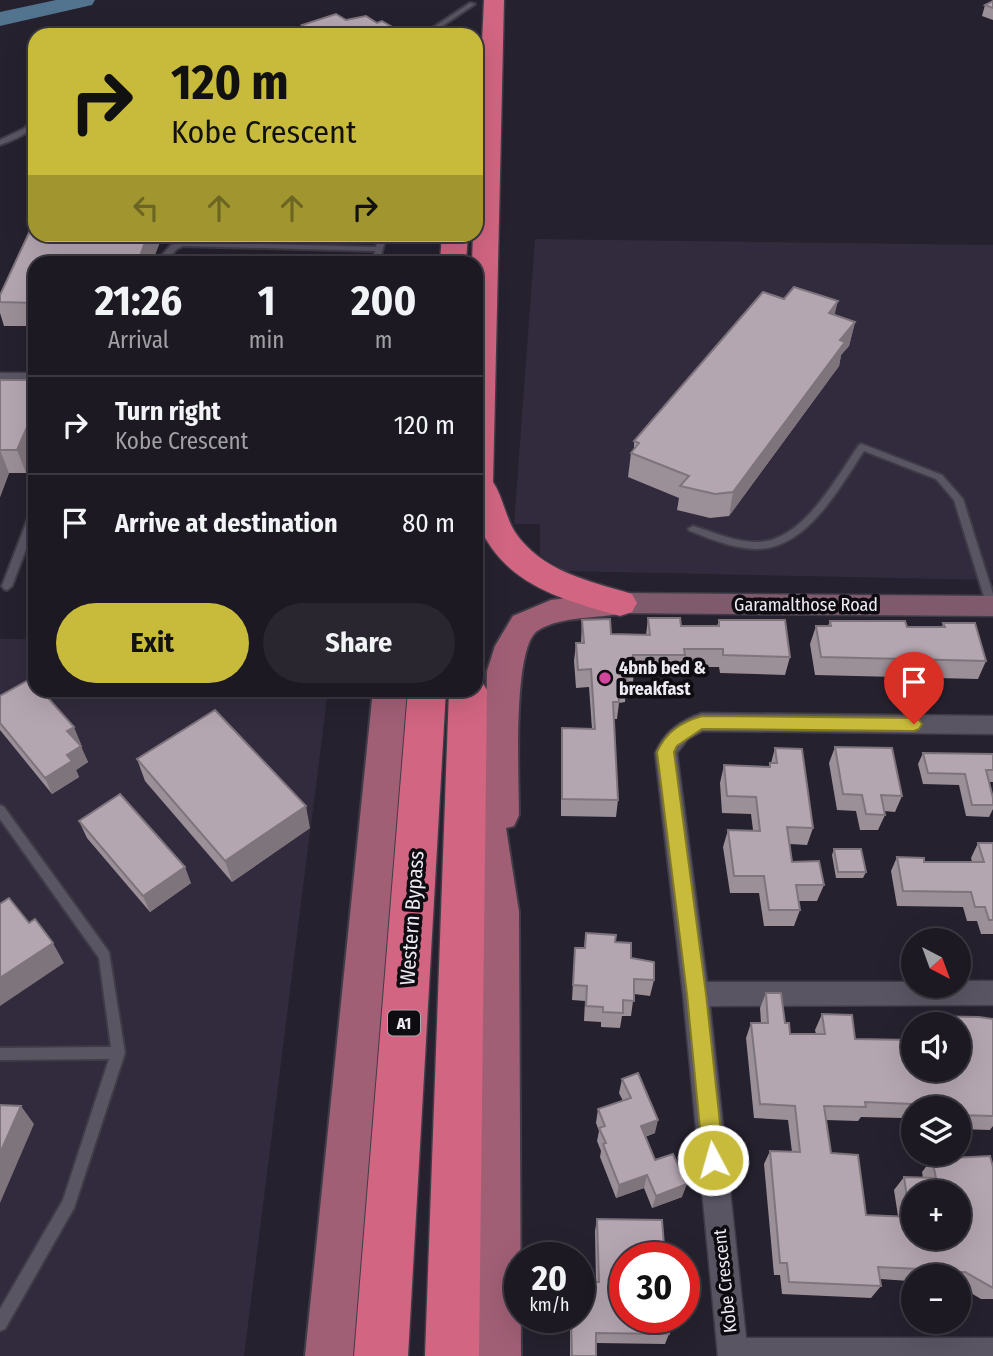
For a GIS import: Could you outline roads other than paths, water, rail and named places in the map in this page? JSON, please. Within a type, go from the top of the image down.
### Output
[{"type":"highway","points":[[478,7],[478,28]]},
{"type":"highway","points":[[483,494],[489,516],[500,537],[518,560],[540,575],[577,592],[620,603]]},
{"type":"highway","name":"Western Bypass","points":[[382,1356],[427,697]]},
{"type":"highway","points":[[452,1356],[468,698]]},
{"type":"main road","points":[[497,1356],[504,671],[510,646],[524,624],[551,611],[620,603]]},
{"type":"main road","points":[[329,1356],[389,697]]},
{"type":"main road","points":[[468,698],[500,912]]},
{"type":"street","points":[[0,378],[28,377]]},
{"type":"street","name":"Garamalthose Road","points":[[620,603],[993,607]]},
{"type":"street","name":"Kobe Crescent","points":[[733,1354],[696,994],[666,752],[670,741],[691,726],[702,722],[993,725]]},
{"type":"street","points":[[696,994],[993,993]]},
{"type":"street","points":[[733,1354],[993,1353]]},
{"type":"lane","points":[[438,28],[478,7]]},
{"type":"lane","points":[[0,143],[28,128]]},
{"type":"lane","points":[[377,256],[381,242]]},
{"type":"lane","points":[[166,256],[174,247],[182,244],[379,249]]},
{"type":"lane","points":[[693,529],[723,540],[767,545],[794,534],[823,502],[862,447],[939,477],[958,499],[993,607]]},
{"type":"lane","points":[[7,586],[28,531]]},
{"type":"lane","points":[[0,810],[106,956],[118,1053],[69,1203],[0,1324]]},
{"type":"lane","points":[[0,1054],[118,1053]]},
{"type":"waterway","points":[[0,19],[84,0]]},
{"type":"place","name":"4bnb bed & breakfast","points":[[605,678]]}]
